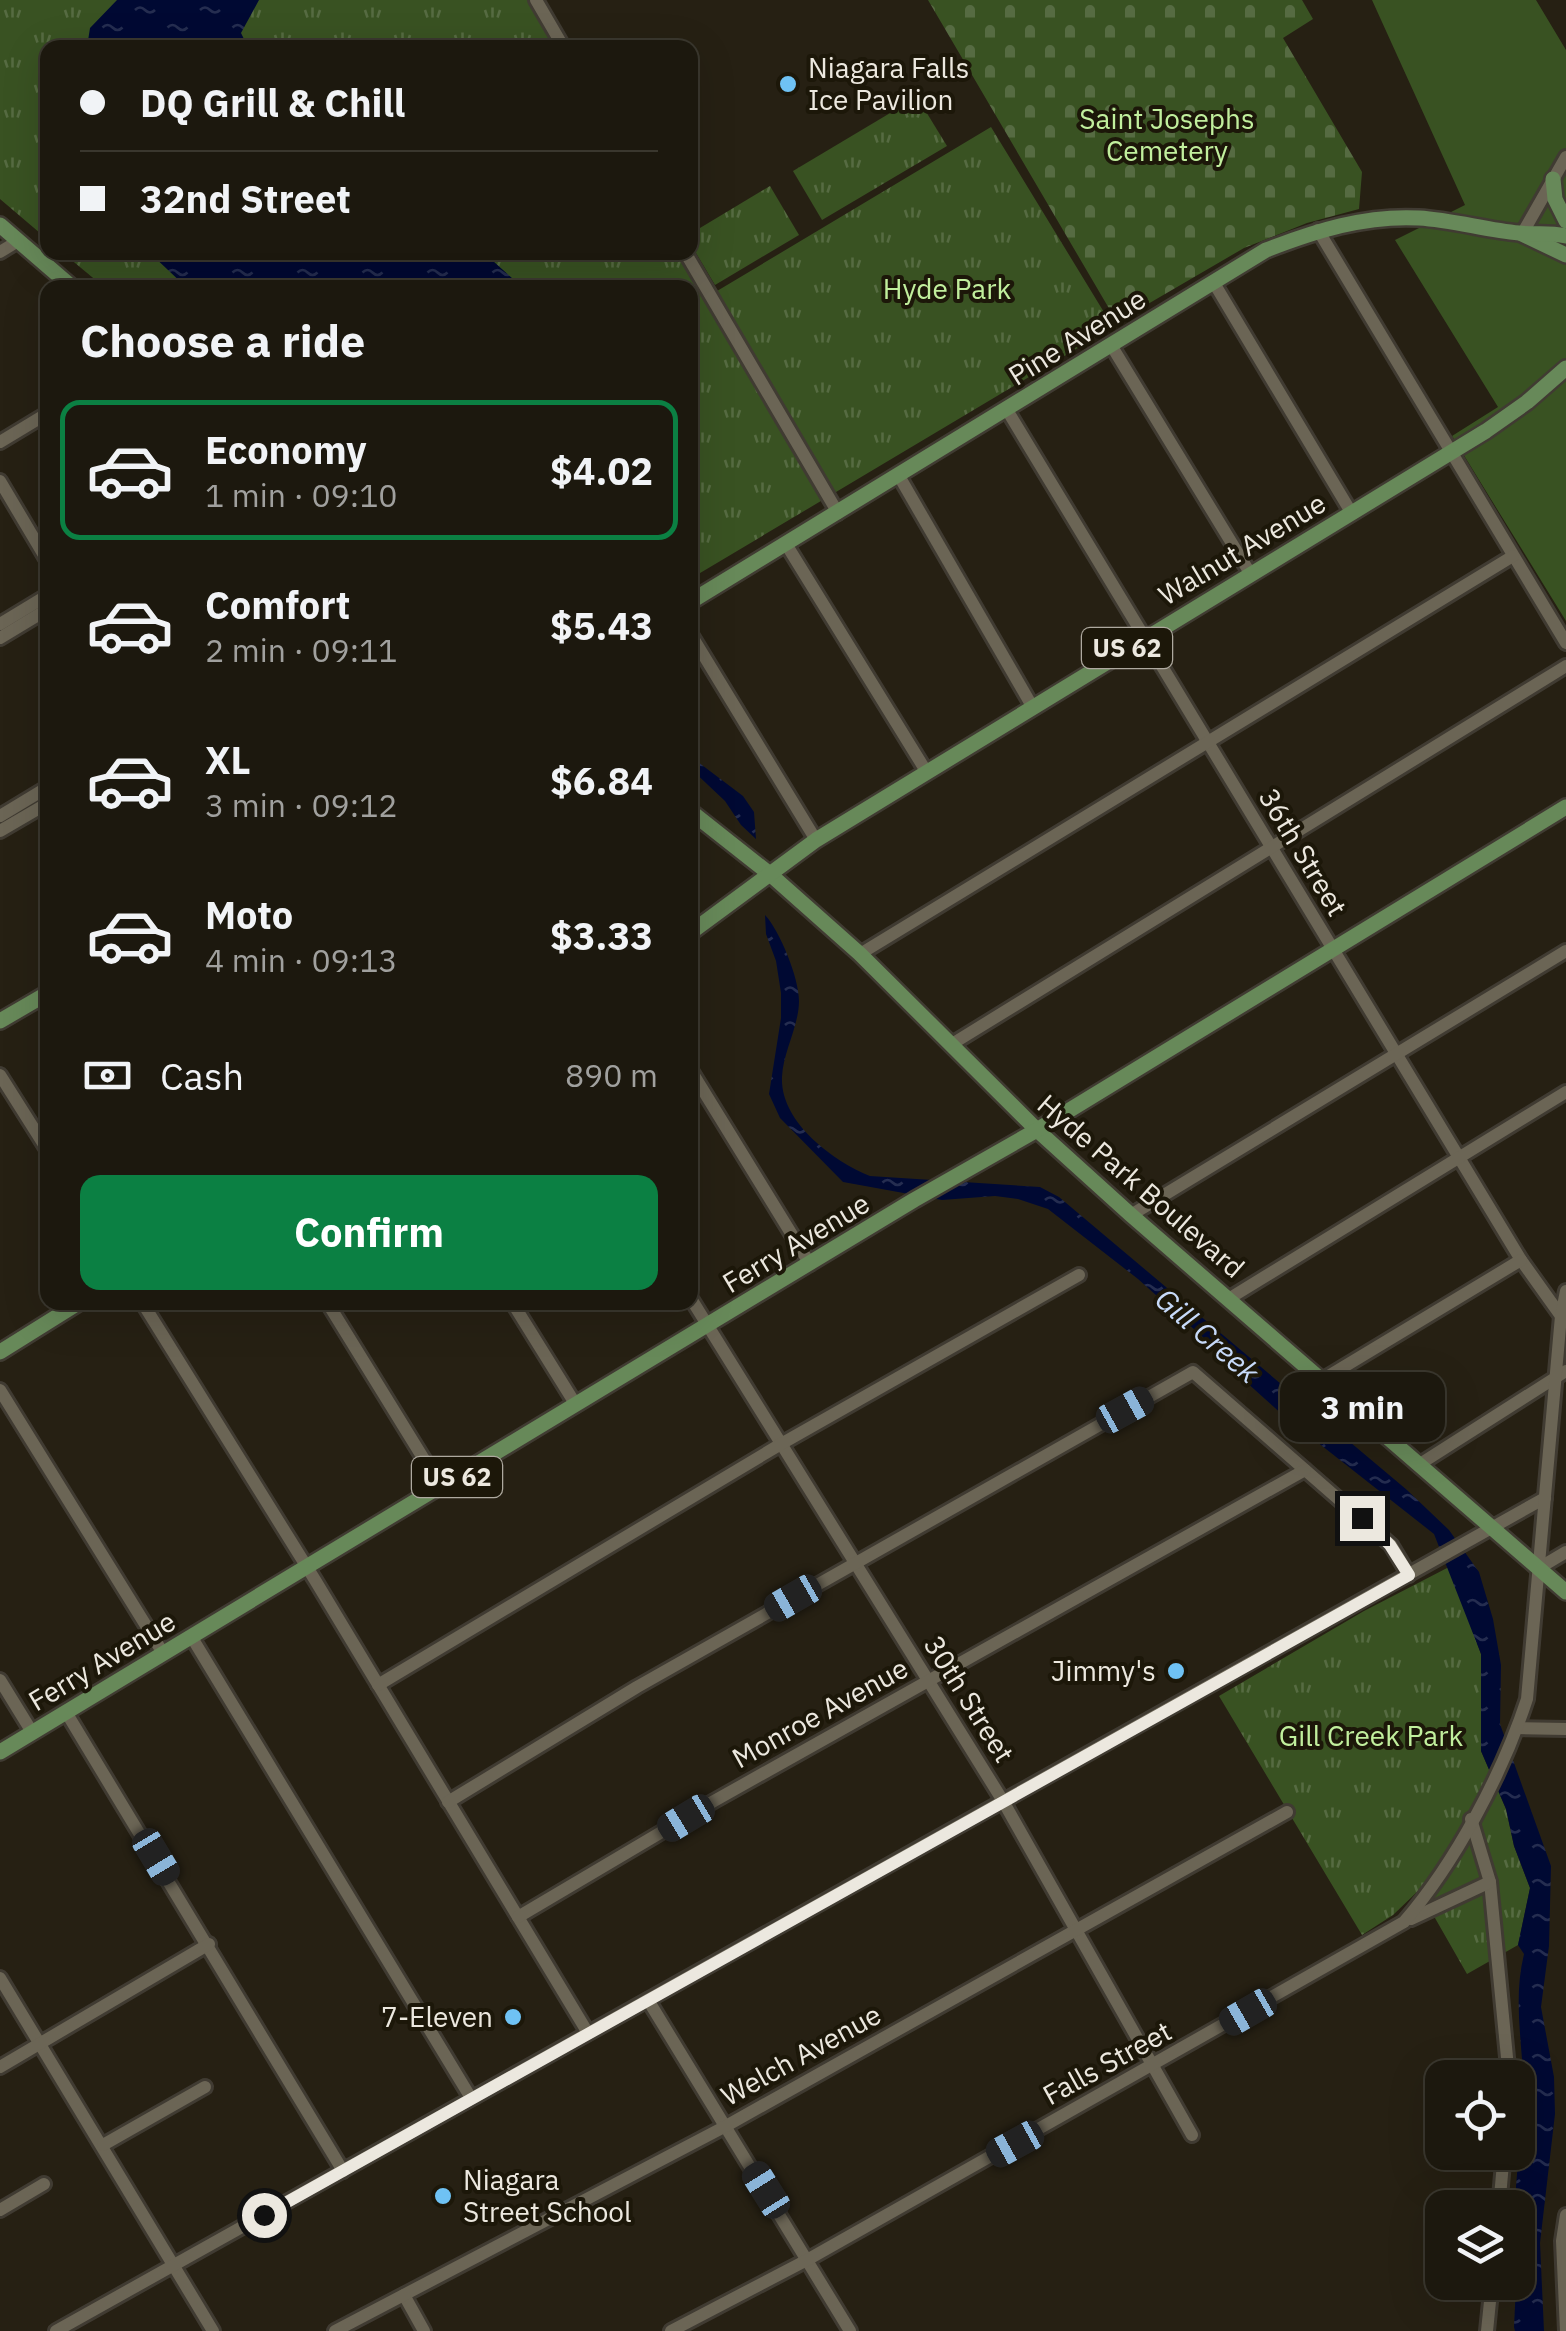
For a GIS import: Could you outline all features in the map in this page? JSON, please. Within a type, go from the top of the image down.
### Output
[{"type":"main road","points":[[1553,180],[1566,221]]},
{"type":"main road","name":"Pine Avenue","points":[[698,597],[1266,250],[1318,230],[1371,220],[1416,218],[1522,234]]},
{"type":"main road","points":[[0,225],[40,259]]},
{"type":"main road","points":[[1522,234],[1548,232],[1566,236]]},
{"type":"main road","points":[[1522,234],[1566,255]]},
{"type":"main road","points":[[41,260],[64,280]]},
{"type":"main road","name":"Walnut Avenue","points":[[698,927],[816,840],[1451,453],[1517,410],[1566,368]]},
{"type":"main road","name":"Ferry Avenue","points":[[0,1752],[914,1200],[958,1178],[1566,806]]},
{"type":"main road","name":"Hyde Park Boulevard","points":[[698,817],[860,954],[1037,1130],[1131,1215],[1566,1592]]},
{"type":"main road","points":[[0,1021],[40,998]]},
{"type":"main road","points":[[0,1352],[67,1310]]},
{"type":"street","points":[[536,0],[559,40]]},
{"type":"street","points":[[1522,234],[1566,158]]},
{"type":"street","points":[[1318,230],[1566,643]]},
{"type":"street","points":[[0,252],[18,240]]},
{"type":"street","points":[[690,260],[838,513]]},
{"type":"street","points":[[1214,283],[1351,512]]},
{"type":"street","points":[[1111,345],[1250,574]]},
{"type":"street","name":"36th Street","points":[[1007,410],[1521,1260],[1561,1316]]},
{"type":"street","points":[[0,442],[40,418]]},
{"type":"street","points":[[899,476],[1032,706]]},
{"type":"street","points":[[0,481],[40,548]]},
{"type":"street","points":[[786,544],[926,771]]},
{"type":"street","points":[[860,954],[1513,556]]},
{"type":"street","points":[[0,624],[40,600]]},
{"type":"street","points":[[0,638],[40,613]]},
{"type":"street","points":[[698,646],[816,840]]},
{"type":"street","points":[[952,1044],[1566,666]]},
{"type":"street","points":[[0,816],[40,792]]},
{"type":"street","points":[[0,832],[40,808]]},
{"type":"street","points":[[1131,1215],[1566,951]]},
{"type":"street","points":[[0,1075],[40,1138]]},
{"type":"street","points":[[698,1081],[810,1264]]},
{"type":"street","points":[[1230,1298],[1566,1092]]},
{"type":"street","points":[[1322,1380],[1521,1260]]},
{"type":"street","points":[[378,1685],[781,1444],[1079,1275]]},
{"type":"street","name":"Falls Street","points":[[671,2331],[807,2260],[1404,1922],[1430,1891],[1471,1819],[1518,1728],[1526,1700],[1561,1374],[1561,1316],[1566,1291]]},
{"type":"street","points":[[147,1310],[588,2033]]},
{"type":"street","points":[[331,1310],[441,1487]]},
{"type":"street","points":[[517,1310],[576,1405]]},
{"type":"street","name":"30th Street","points":[[698,1310],[1004,1801],[1192,2135]]},
{"type":"street","points":[[448,1802],[637,1688],[1193,1372],[1390,1545],[1409,1575]]},
{"type":"street","points":[[1420,1464],[1561,1374]]},
{"type":"street","points":[[0,1390],[163,1654]]},
{"type":"street","name":"Monroe Avenue","points":[[518,1917],[714,1801],[1305,1470]]},
{"type":"street","points":[[56,2331],[1545,1498]]},
{"type":"street","points":[[1539,1568],[1566,1552]]},
{"type":"street","points":[[191,1636],[471,2098]]},
{"type":"street","points":[[0,1680],[32,1732]]},
{"type":"street","points":[[66,1712],[343,2172]]},
{"type":"street","points":[[1518,1728],[1566,1729]]},
{"type":"street","name":"Welch Avenue","points":[[334,2331],[726,2126],[1287,1812]]},
{"type":"street","points":[[1471,1819],[1490,1882],[1507,2060]]},
{"type":"street","points":[[1404,1922],[1490,1882]]},
{"type":"street","points":[[0,2067],[209,1944]]},
{"type":"street","points":[[0,1978],[213,2331]]},
{"type":"street","points":[[648,2000],[850,2331]]},
{"type":"street","points":[[103,2146],[205,2087]]},
{"type":"street","points":[[0,2210],[44,2184]]},
{"type":"street","points":[[1566,2215],[1566,2331]]},
{"type":"street","points":[[404,2295],[424,2331]]},
{"type":"street","points":[[1487,2331],[1490,2300]]},
{"type":"green space","points":[[0,0],[529,0],[554,40],[40,40],[40,233],[0,199]]},
{"type":"green space","name":"Saint Josephs Cemetery","points":[[928,0],[1302,0],[1313,19],[1283,38],[1362,172],[1359,209],[1307,223],[1244,248],[1117,322]]},
{"type":"green space","points":[[1372,0],[1536,0],[1566,50],[1566,621],[1452,436],[1498,407],[1395,240],[1465,205]]},
{"type":"green space","points":[[917,97],[947,146],[822,220],[793,171]]},
{"type":"green space","name":"Hyde Park","points":[[991,127],[1113,327],[698,574],[698,282],[707,297]]},
{"type":"green space","points":[[770,186],[799,235],[715,285],[698,256],[698,229]]},
{"type":"green space","name":"Hyde Park","points":[[71,260],[684,260],[697,280],[96,280]]},
{"type":"green space","name":"Gill Creek Park","points":[[1449,1567],[1481,1654],[1481,1751],[1506,1809],[1514,1846],[1530,1888],[1518,1945],[1467,1974],[1419,1890],[1393,1915],[1362,1935],[1219,1696],[1364,1611]]},
{"type":"water","points":[[117,0],[259,0],[241,33],[244,40],[88,40],[90,28]]},
{"type":"water","points":[[157,260],[493,260],[514,280],[179,280]]},
{"type":"water","points":[[698,762],[743,796],[754,812],[756,839],[741,825],[725,801],[698,776]]},
{"type":"water","name":"Gill Creek","points":[[765,915],[782,943],[798,991],[796,1020],[783,1068],[784,1094],[811,1138],[840,1161],[870,1176],[1040,1187],[1059,1197],[1407,1490],[1449,1530],[1479,1572],[1501,1665],[1500,1724],[1551,1866],[1549,1946],[1541,2007],[1554,2077],[1555,2114],[1540,2243],[1544,2331],[1515,2331],[1514,2327],[1515,2300],[1535,2300],[1535,2190],[1516,2190],[1518,2170],[1535,2170],[1535,2060],[1522,2060],[1519,2008],[1524,1954],[1518,1945],[1530,1888],[1514,1846],[1506,1809],[1481,1751],[1481,1654],[1434,1534],[1284,1416],[1138,1279],[1048,1209],[1018,1199],[995,1196],[942,1200],[843,1182],[780,1118],[769,1094],[781,993],[776,961],[766,934]]},
{"type":"place","name":"Niagara Falls Ice Pavilion","points":[[788,84]]},
{"type":"place","name":"Jimmy's","points":[[1176,1671]]},
{"type":"place","name":"7-Eleven","points":[[513,2017]]},
{"type":"place","name":"Niagara Street School","points":[[443,2196]]},
{"type":"route","points":[[264,2215],[1409,1575],[1390,1545],[1362,1518]]}]
